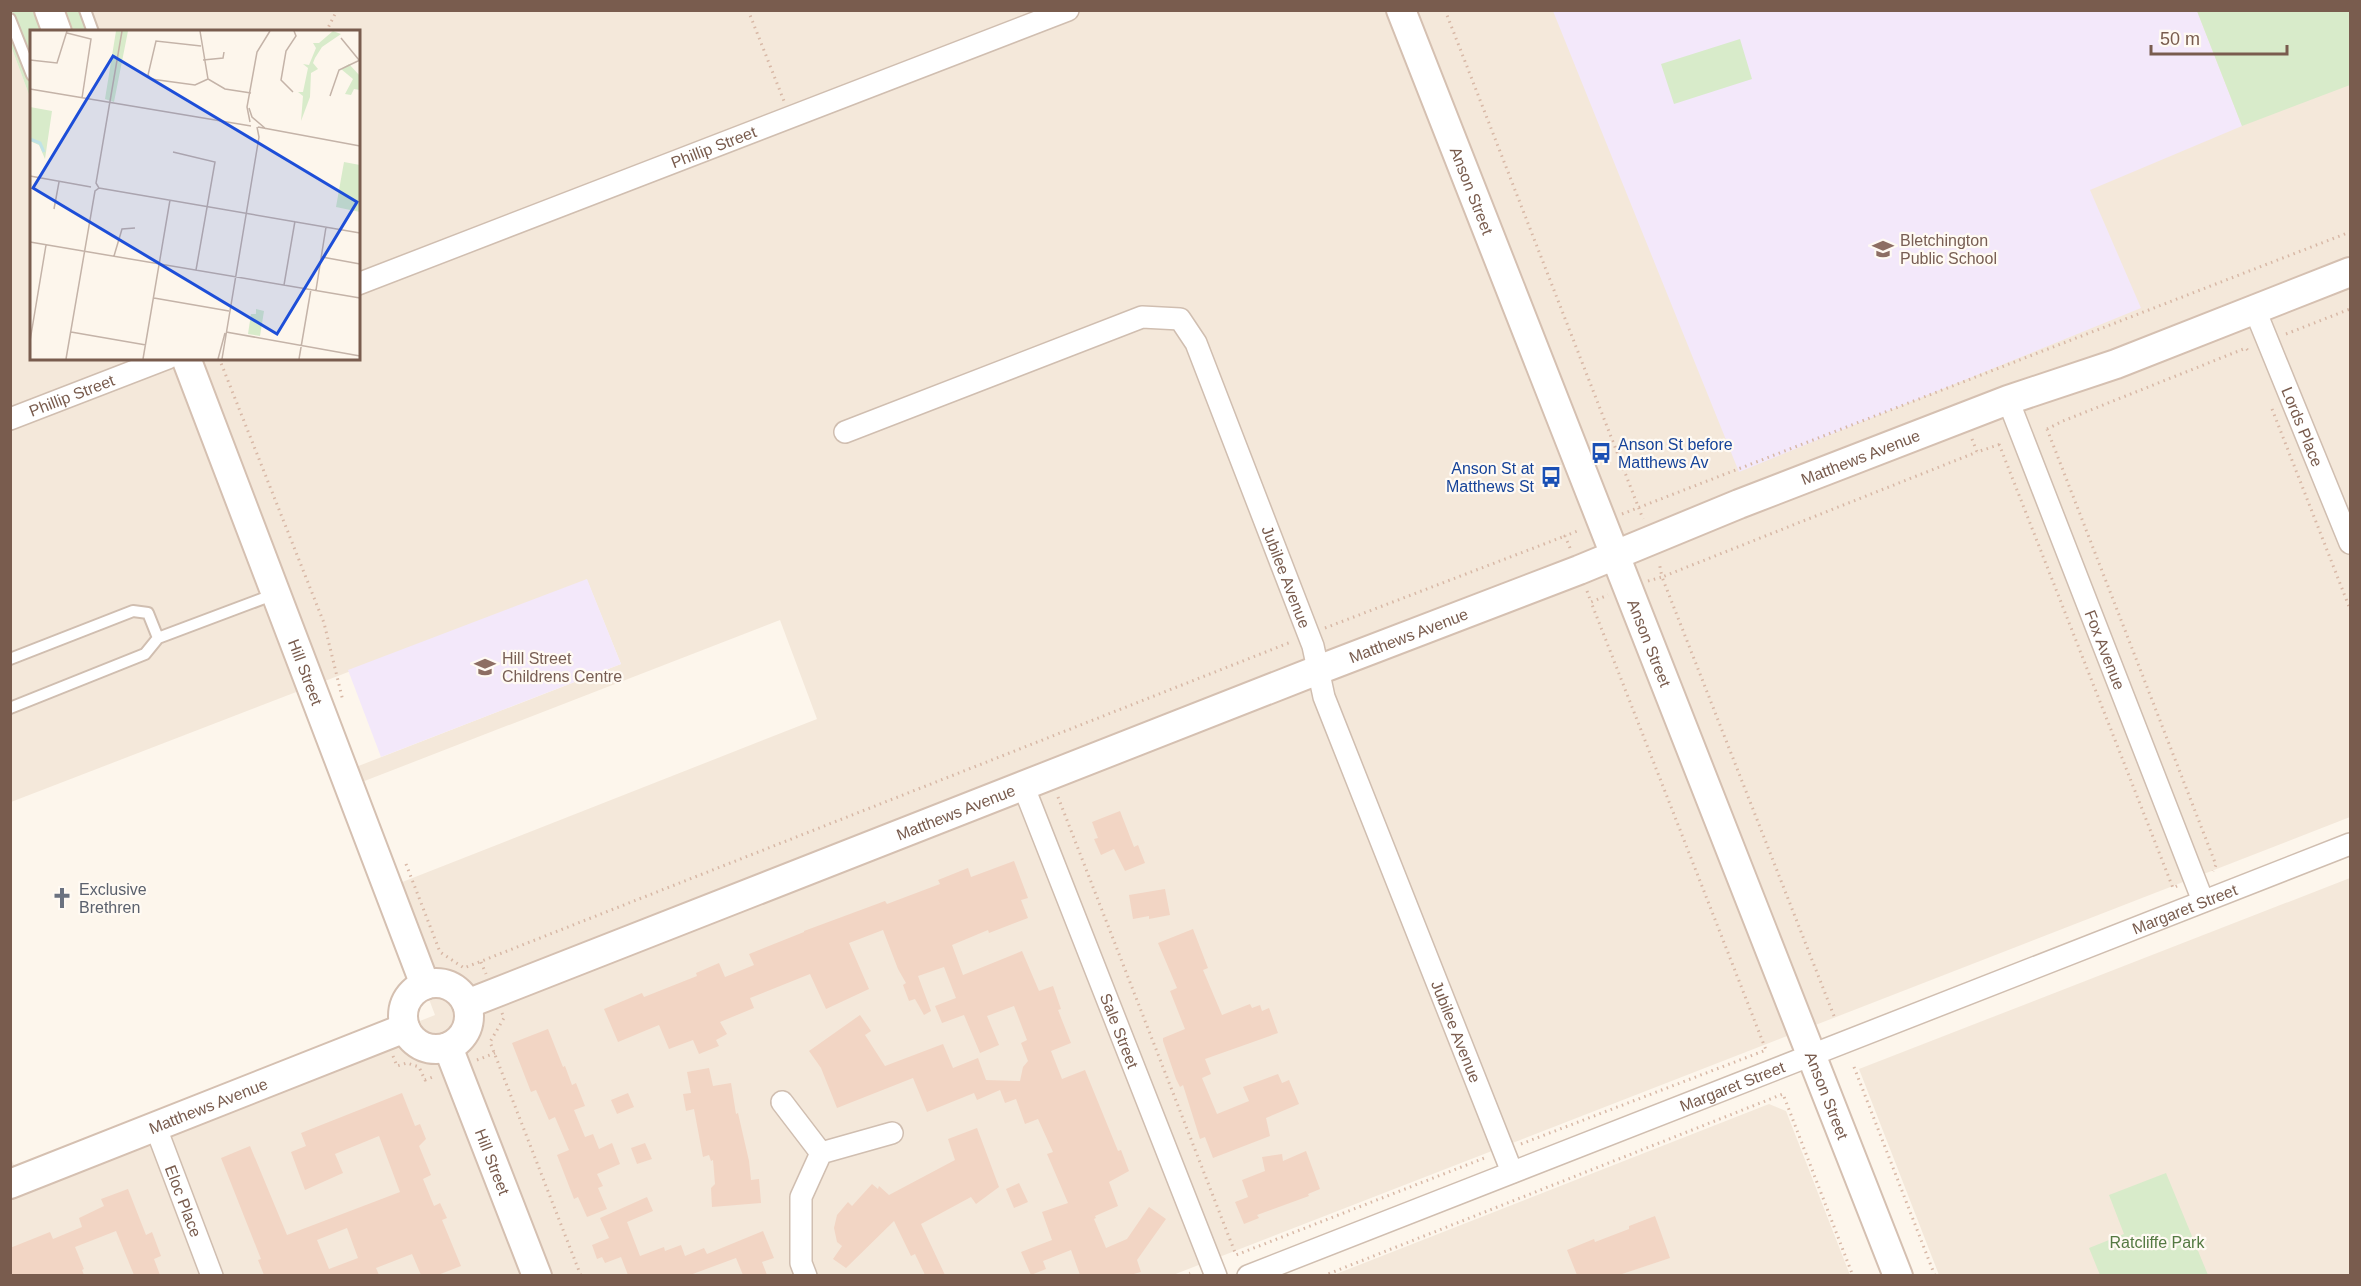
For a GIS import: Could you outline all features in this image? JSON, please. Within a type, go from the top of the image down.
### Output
[{"type":"street","points":[[49,10],[56,30]]},
{"type":"street","name":"Phillip Street","points":[[360,283],[1068,10]]},
{"type":"street","name":"Anson Street","points":[[1401,10],[1898,1275]]},
{"type":"street","name":"Matthews Avenue","points":[[466,1004],[1615,555],[1739,504],[2008,400],[2116,364],[2350,272]]},
{"type":"street","name":"Lords Place","points":[[2255,310],[2350,543]]},
{"type":"street","name":"Jubilee Avenue","points":[[844,432],[1142,317],[1180,319],[1196,343],[1309,635],[1324,697],[1512,1172]]},
{"type":"street","name":"Phillip Street","points":[[10,419],[140,363],[157,360]]},
{"type":"street","name":"Hill Street","points":[[187,360],[425,986]]},
{"type":"street","name":"Fox Avenue","points":[[2008,400],[2204,902]]},
{"type":"street","name":"Sale Street","points":[[1023,785],[1216,1275]]},
{"type":"street","name":"Margaret Street","points":[[1248,1275],[2350,844]]},
{"type":"street","points":[[445,985],[461,995],[466,1004],[468,1024],[453,1057],[395,1032],[409,998],[425,986],[445,985]]},
{"type":"street","name":"Matthews Avenue","points":[[10,1184],[395,1032]]},
{"type":"street","name":"Hill Street","points":[[453,1057],[537,1275]]},
{"type":"street","points":[[783,1102],[821,1153]]},
{"type":"street","name":"Eloc Place","points":[[156,1128],[212,1275]]},
{"type":"street","points":[[806,1275],[801,1263],[801,1197],[821,1153],[892,1133]]},
{"type":"lane","points":[[86,10],[92,30]]},
{"type":"lane","points":[[10,18],[30,70]]},
{"type":"lane","points":[[10,708],[145,654],[158,638],[275,594]]},
{"type":"lane","points":[[10,658],[133,611],[148,613],[158,638]]},
{"type":"path","points":[[327,30],[337,10]]},
{"type":"path","points":[[748,10],[790,118]]},
{"type":"path","points":[[1445,10],[1639,508]]},
{"type":"path","points":[[1621,514],[2350,232]]},
{"type":"path","points":[[1834,1016],[1662,577],[1977,452],[2038,433],[2246,348],[2250,353],[2268,341],[2350,309]]},
{"type":"path","points":[[220,360],[324,624],[345,708]]},
{"type":"path","points":[[2272,408],[2350,609]]},
{"type":"path","points":[[1970,433],[1977,452]]},
{"type":"path","points":[[403,856],[440,952],[464,968],[1309,635],[1582,530]]},
{"type":"path","points":[[1564,536],[1571,550]]},
{"type":"path","points":[[1586,590],[1766,1050]]},
{"type":"path","points":[[1591,602],[1606,596]]},
{"type":"path","points":[[1053,774],[1057,795],[1236,1255]]},
{"type":"path","points":[[481,962],[504,1018],[490,1041],[580,1275]]},
{"type":"path","points":[[395,1032],[397,1066],[407,1063],[419,1067],[425,1080],[453,1057],[495,1053]]},
{"type":"path","points":[[1854,1067],[1935,1275]]},
{"type":"path","points":[[1323,1275],[1783,1094],[1853,1275]]},
{"type":"path","points":[[1184,1275],[1190,1273]]},
{"type":"shaded area","points":[[90,11],[2350,11],[2350,817],[1173,1275],[11,1275],[10,1156],[20,1180],[435,1015],[387,888],[817,719],[780,620],[349,787],[343,772],[621,664],[587,580],[11,802],[11,46],[30,97],[30,360],[360,360],[360,30],[97,30]]},
{"type":"shaded area","name":"Bletchington Public School","points":[[1553,11],[2197,11],[2242,126],[2090,190],[2141,308],[1739,472]]},
{"type":"shaded area","name":"Hill Street Childrens Centre","points":[[587,579],[621,664],[381,757],[348,670]]},
{"type":"shaded area","points":[[2350,878],[2350,1275],[1939,1275],[1859,1069]]},
{"type":"shaded area","points":[[1769,1104],[1786,1111],[1850,1275],[1331,1276]]},
{"type":"green space","points":[[11,11],[90,11],[97,30],[30,30],[30,97],[11,46]]},
{"type":"green space","points":[[2197,11],[2350,11],[2350,85],[2242,126]]},
{"type":"green space","points":[[1740,39],[1752,79],[1674,104],[1661,64]]},
{"type":"green space","name":"Ratcliffe Park","points":[[2166,1173],[2208,1275],[2100,1275],[2089,1248],[2124,1234],[2109,1195]]},
{"type":"building","points":[[1120,811],[1134,847],[1138,845],[1145,863],[1125,871],[1114,849],[1101,855],[1094,839],[1098,838],[1092,822]]},
{"type":"building","points":[[1014,861],[1028,898],[1021,900],[1028,918],[989,933],[988,930],[952,945],[963,975],[1022,951],[1039,991],[1053,986],[1061,1009],[1058,1010],[1071,1043],[1051,1051],[1062,1079],[1085,1070],[1118,1151],[1121,1150],[1129,1171],[1109,1182],[1118,1206],[1095,1216],[1094,1219],[1106,1248],[1127,1239],[1149,1207],[1166,1219],[1137,1260],[1141,1272],[1130,1275],[1080,1275],[1071,1250],[1043,1261],[1046,1269],[1031,1275],[1021,1252],[1052,1240],[1042,1212],[1068,1203],[1047,1154],[1053,1152],[1038,1119],[1025,1124],[1016,1099],[1005,1103],[1000,1090],[977,1100],[974,1093],[927,1112],[913,1078],[837,1108],[821,1068],[809,1051],[860,1015],[871,1031],[865,1035],[885,1066],[943,1044],[953,1068],[978,1058],[986,1080],[1020,1081],[1023,1067],[1028,1061],[1021,1043],[1027,1040],[1014,1006],[987,1016],[999,1045],[980,1053],[964,1015],[942,1023],[935,1006],[956,998],[944,967],[918,976],[931,1011],[924,1015],[915,999],[909,1001],[903,985],[906,983],[883,930],[849,943],[869,989],[826,1009],[810,974],[750,998],[754,1008],[720,1022],[727,1034],[716,1040],[719,1046],[699,1054],[693,1040],[669,1049],[659,1025],[618,1042],[604,1009],[642,993],[644,997],[697,976],[696,973],[719,963],[725,977],[754,965],[749,954],[804,931],[885,901],[887,904],[940,884],[938,880],[968,868],[971,877]]},
{"type":"building","points":[[1165,889],[1170,915],[1133,919],[1129,895]]},
{"type":"building","points":[[1193,929],[1208,968],[1203,970],[1222,1015],[1250,1004],[1252,1008],[1260,1005],[1262,1011],[1269,1008],[1278,1033],[1205,1059],[1211,1074],[1202,1078],[1217,1114],[1249,1101],[1243,1087],[1278,1074],[1282,1083],[1289,1080],[1299,1104],[1266,1118],[1270,1136],[1213,1158],[1205,1137],[1200,1139],[1183,1085],[1180,1087],[1176,1079],[1163,1041],[1163,1038],[1185,1029],[1170,991],[1177,988],[1158,943]]},
{"type":"building","points":[[548,1029],[563,1067],[565,1066],[572,1085],[576,1083],[585,1106],[574,1110],[585,1137],[593,1134],[599,1149],[612,1143],[620,1164],[597,1174],[603,1186],[598,1188],[607,1209],[587,1217],[578,1197],[574,1199],[557,1155],[569,1150],[555,1117],[549,1120],[536,1090],[531,1092],[512,1043]]},
{"type":"building","points":[[709,1068],[713,1086],[731,1083],[736,1114],[738,1113],[749,1161],[751,1180],[759,1179],[761,1203],[712,1207],[711,1188],[715,1184],[713,1160],[711,1161],[709,1155],[703,1157],[694,1109],[686,1111],[683,1094],[691,1093],[687,1072]]},
{"type":"building","points":[[402,1093],[415,1126],[420,1124],[426,1139],[419,1146],[431,1175],[423,1179],[434,1206],[440,1203],[447,1218],[442,1220],[461,1266],[438,1275],[421,1275],[412,1254],[376,1268],[379,1275],[264,1275],[258,1260],[261,1259],[221,1158],[250,1146],[287,1235],[400,1192],[379,1136],[335,1154],[343,1173],[305,1190],[291,1152],[306,1146],[301,1133]],"holes":[[[347,1228],[358,1258],[329,1269],[317,1240]]]},
{"type":"building","points":[[628,1093],[634,1107],[617,1114],[611,1100]]},
{"type":"building","points":[[977,1128],[999,1187],[976,1204],[971,1197],[921,1224],[945,1275],[925,1275],[915,1254],[911,1256],[894,1221],[846,1268],[833,1259],[842,1246],[837,1242],[834,1228],[837,1215],[848,1202],[852,1206],[872,1184],[878,1189],[879,1186],[889,1195],[955,1160],[948,1139]]},
{"type":"building","points":[[645,1143],[652,1159],[637,1164],[631,1148]]},
{"type":"building","points":[[1306,1151],[1320,1189],[1308,1194],[1309,1196],[1257,1215],[1259,1218],[1244,1224],[1235,1202],[1248,1197],[1242,1180],[1265,1171],[1262,1157],[1282,1154],[1283,1161]]},
{"type":"building","points":[[1019,1183],[1028,1202],[1014,1208],[1006,1189]]},
{"type":"building","points":[[128,1189],[146,1235],[152,1232],[161,1256],[154,1259],[160,1275],[134,1275],[116,1231],[75,1247],[84,1269],[82,1270],[84,1275],[10,1275],[10,1248],[50,1232],[53,1239],[82,1227],[79,1218],[104,1206],[101,1199]]},
{"type":"building","points":[[647,1197],[653,1211],[627,1222],[640,1256],[664,1247],[665,1251],[681,1245],[685,1256],[704,1248],[707,1254],[763,1231],[774,1258],[762,1262],[767,1275],[743,1275],[736,1258],[690,1275],[628,1275],[621,1257],[605,1263],[602,1257],[597,1259],[592,1245],[609,1238],[600,1218]]},
{"type":"building","points":[[1655,1216],[1670,1258],[1619,1275],[1577,1275],[1567,1250],[1629,1229],[1629,1226]]},
{"type":"place","name":"Bletchington Public School","points":[[1883,249]]},
{"type":"place","name":"Anson St before Matthews Av","points":[[1601,453]]},
{"type":"place","name":"Anson St at Matthews St","points":[[1551,477]]},
{"type":"place","name":"Hill Street Childrens Centre","points":[[485,667]]},
{"type":"place","name":"Exclusive Brethren","points":[[62,898]]}]
